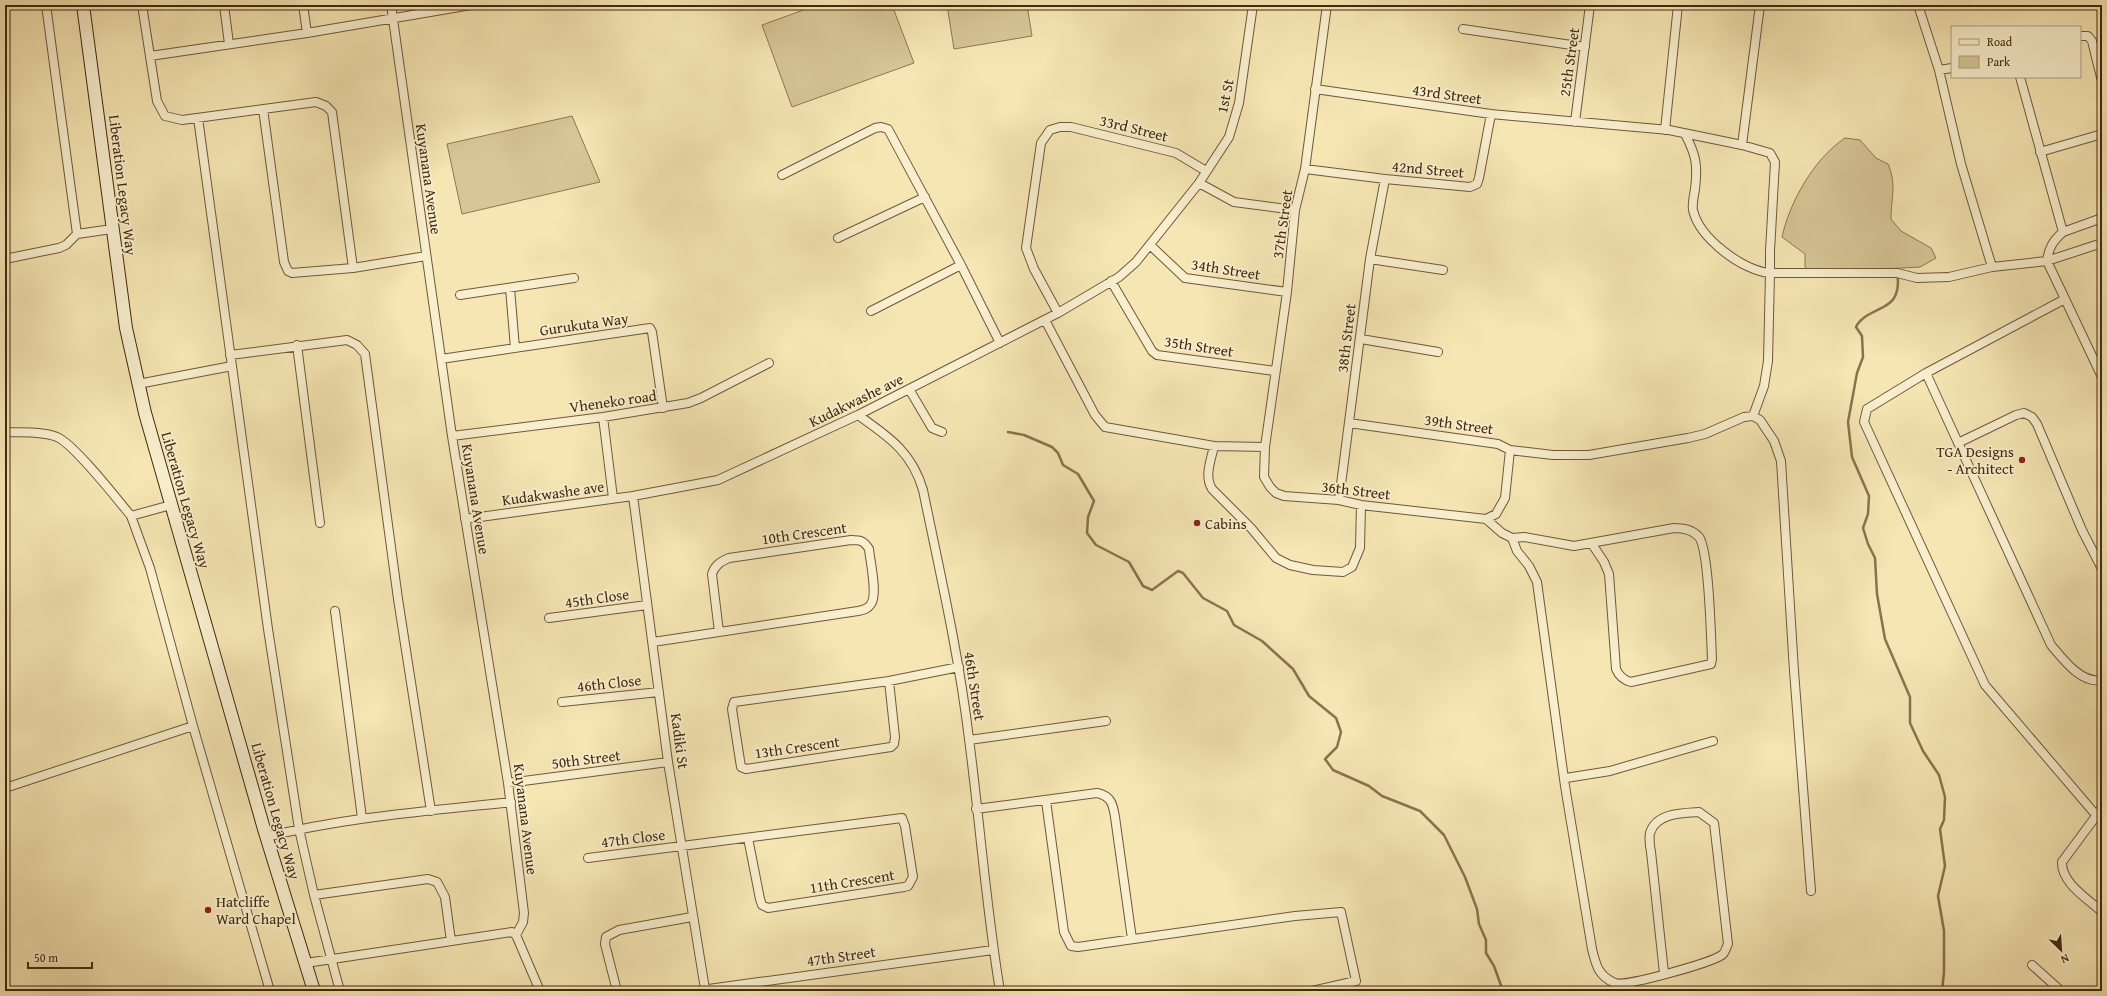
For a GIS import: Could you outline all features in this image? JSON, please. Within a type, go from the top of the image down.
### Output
[{"type":"main road","name":"Liberation Legacy Way","points":[[83,5],[126,328],[138,384],[266,837],[314,991]]},
{"type":"street","points":[[46,5],[77,234]]},
{"type":"street","points":[[142,5],[157,101],[165,116],[182,120],[316,102],[326,106],[332,112],[353,268]]},
{"type":"street","points":[[224,5],[229,44]]},
{"type":"street","points":[[303,5],[307,33]]},
{"type":"street","name":"Kuyanana Avenue","points":[[391,5],[452,436],[511,802],[524,913],[523,922],[516,935]]},
{"type":"street","points":[[150,56],[307,33],[471,5]]},
{"type":"street","name":"1st St","points":[[1199,183],[1229,137],[1233,128],[1243,80],[1253,5]]},
{"type":"street","name":"37th Street","points":[[1265,447],[1287,292],[1295,210],[1305,169],[1326,5]]},
{"type":"street","name":"25th Street","points":[[1574,122],[1590,5]]},
{"type":"street","points":[[1665,130],[1678,5]]},
{"type":"street","points":[[1742,145],[1760,5]]},
{"type":"street","points":[[1918,5],[1939,70],[1961,164],[1992,267]]},
{"type":"street","points":[[1463,29],[1585,46]]},
{"type":"street","points":[[2081,36],[2088,36],[2092,41],[2102,80]]},
{"type":"street","points":[[1939,70],[1951,68]]},
{"type":"street","points":[[2020,78],[2063,232]]},
{"type":"street","name":"43rd Street","points":[[1315,89],[1491,114],[1665,130],[1742,145],[1770,153],[1775,162],[1770,251],[1768,361],[1764,386],[1753,416]]},
{"type":"street","points":[[263,108],[286,267],[292,273],[353,268],[426,256]]},
{"type":"street","name":"42nd Street","points":[[1305,169],[1385,180],[1470,187],[1477,184],[1481,172],[1491,114]]},
{"type":"street","points":[[198,118],[268,629],[299,829],[314,895],[340,991]]},
{"type":"street","points":[[782,175],[875,128],[881,127],[888,129],[961,265],[1000,343]]},
{"type":"street","name":"33rd Street","points":[[1058,313],[1034,269],[1026,248],[1041,143],[1050,130],[1060,127],[1071,127],[1176,153],[1206,172]]},
{"type":"street","points":[[1685,134],[1696,157],[1693,209],[1698,223],[1727,254],[1746,266],[1762,273],[1897,273],[1918,278],[1949,277],[1992,267],[2047,261],[2102,243]]},
{"type":"street","points":[[2040,152],[2102,134]]},
{"type":"street","name":"38th Street","points":[[1339,500],[1370,260],[1385,180]]},
{"type":"street","points":[[1199,183],[1234,202],[1295,210]]},
{"type":"street","name":"Kudakwashe ave","points":[[466,519],[633,496],[718,480],[858,415],[910,389],[1058,313],[1127,272],[1199,183]]},
{"type":"street","points":[[838,238],[925,197]]},
{"type":"street","points":[[2102,218],[2063,232],[2053,241],[2049,249],[2047,261],[2102,377]]},
{"type":"street","points":[[5,259],[59,248],[66,245],[77,234],[112,229]]},
{"type":"street","name":"34th Street","points":[[1150,245],[1185,278],[1287,292]]},
{"type":"street","points":[[1370,260],[1442,270]]},
{"type":"street","points":[[871,311],[961,265]]},
{"type":"street","points":[[460,295],[574,278]]},
{"type":"street","name":"35th Street","points":[[1111,281],[1152,351],[1157,355],[1275,371]]},
{"type":"street","points":[[510,288],[515,348]]},
{"type":"street","points":[[2065,299],[1926,373],[1867,410],[1864,422],[1985,685],[2096,815]]},
{"type":"street","points":[[1045,320],[1095,415],[1105,427],[1214,446],[1265,447]]},
{"type":"street","name":"Gurukuta Way","points":[[441,359],[650,328],[652,332],[663,408]]},
{"type":"street","points":[[1361,339],[1438,352]]},
{"type":"street","points":[[230,355],[298,345],[347,340],[357,345],[365,354],[398,599],[431,811]]},
{"type":"street","points":[[298,345],[320,523]]},
{"type":"street","name":"Vheneko road","points":[[452,436],[663,408],[701,398],[769,363]]},
{"type":"street","points":[[138,384],[232,366]]},
{"type":"street","points":[[1926,373],[2051,645],[2070,666],[2088,679],[2102,680]]},
{"type":"street","points":[[910,389],[932,428],[942,432]]},
{"type":"street","points":[[1958,442],[2016,414],[2024,413],[2032,417],[2037,424],[2082,530],[2102,569]]},
{"type":"street","name":"46th Street","points":[[858,415],[888,436],[911,460],[918,471],[923,490],[959,667],[969,740],[993,950],[1000,991]]},
{"type":"street","points":[[1510,450],[1553,455],[1589,455],[1705,434],[1744,417],[1753,416],[1760,420],[1774,441],[1781,461],[1794,671],[1812,891]]},
{"type":"street","points":[[603,417],[613,498]]},
{"type":"street","name":"39th Street","points":[[1349,423],[1498,444],[1510,450],[1505,498],[1496,514],[1486,519]]},
{"type":"street","points":[[5,432],[46,434],[59,438],[68,445],[94,472],[131,516],[150,568],[193,726],[270,991]]},
{"type":"street","points":[[1214,446],[1208,474],[1208,482],[1212,489],[1251,528],[1276,558],[1290,565],[1343,572],[1352,566],[1360,548],[1361,505]]},
{"type":"street","name":"36th Street","points":[[1265,447],[1264,477],[1276,493],[1284,496],[1339,500],[1361,505],[1486,519]]},
{"type":"street","name":"Kadiki St","points":[[633,496],[668,762],[692,917],[705,989]]},
{"type":"street","points":[[131,516],[171,505]]},
{"type":"street","points":[[1486,519],[1502,533],[1512,538],[1524,537],[1574,546],[1592,544],[1674,528],[1687,528],[1699,537],[1706,562],[1712,659],[1711,664],[1631,682],[1625,681],[1619,675],[1616,669],[1609,574],[1604,562],[1592,544]]},
{"type":"street","points":[[1512,538],[1517,551],[1529,566],[1537,582],[1590,942],[1597,969],[1605,978],[1624,984],[1702,964],[1723,954],[1728,944],[1714,823],[1699,812],[1665,817],[1656,823],[1650,834],[1650,852],[1664,973]]},
{"type":"street","name":"10th Crescent","points":[[653,642],[719,632],[866,609],[872,603],[874,596],[869,549],[865,542],[860,540],[851,540],[729,558],[722,561],[715,566],[712,574],[719,632]]},
{"type":"street","name":"45th Close","points":[[550,618],[647,605]]},
{"type":"street","points":[[335,611],[362,818]]},
{"type":"street","name":"13th Crescent","points":[[889,681],[895,737],[894,744],[891,747],[746,769],[741,768],[732,709],[734,702],[889,681],[959,667]]},
{"type":"street","name":"46th Close","points":[[562,702],[659,692]]},
{"type":"street","points":[[969,740],[1106,722]]},
{"type":"street","points":[[5,788],[193,726]]},
{"type":"street","points":[[1566,778],[1610,771],[1713,741]]},
{"type":"street","name":"50th Street","points":[[508,783],[668,762]]},
{"type":"street","points":[[976,809],[1046,801],[1097,793],[1105,795],[1111,800],[1115,817],[1132,939]]},
{"type":"street","points":[[1046,801],[1064,932],[1071,946],[1078,947],[1295,916],[1341,912],[1356,981],[1312,991]]},
{"type":"street","points":[[266,837],[299,829],[362,818],[511,802]]},
{"type":"street","points":[[2102,808],[2062,862],[2062,869],[2073,886],[2102,912]]},
{"type":"street","name":"11th Crescent","points":[[682,846],[902,818],[905,826],[913,877],[908,886],[904,887],[768,908],[762,905],[760,899],[748,838]]},
{"type":"street","name":"47th Close","points":[[588,858],[682,846]]},
{"type":"street","points":[[314,895],[428,879],[437,882],[445,897],[451,940]]},
{"type":"street","points":[[617,991],[605,944],[606,937],[619,930],[692,917]]},
{"type":"street","points":[[306,963],[331,958],[512,932],[516,935],[540,991]]},
{"type":"street","name":"47th Street","points":[[694,991],[993,950]]},
{"type":"street","points":[[2032,965],[2061,991]]},
{"type":"green space","points":[[817,5],[892,5],[914,63],[792,107],[762,25]]},
{"type":"green space","points":[[947,5],[1027,5],[1032,36],[954,49]]},
{"type":"green space","points":[[572,116],[600,182],[462,214],[447,144]]},
{"type":"green space","points":[[1845,138],[1860,140],[1876,158],[1888,164],[1891,171],[1893,185],[1891,219],[1901,231],[1931,248],[1936,258],[1920,267],[1812,273],[1805,267],[1805,254],[1782,237],[1791,209],[1805,182],[1823,157]]},
{"type":"waterway","points":[[1897,269],[1898,287],[1893,300],[1865,317],[1856,327],[1862,336],[1863,357],[1857,373],[1848,422],[1852,457],[1869,496],[1868,514],[1863,528],[1868,544],[1875,558],[1877,594],[1885,639],[1910,697],[1910,723],[1923,751],[1939,775],[1945,797],[1944,820],[1940,829],[1945,866],[1938,896],[1944,931],[1944,972],[1942,991]]},
{"type":"waterway","points":[[1008,432],[1024,435],[1052,447],[1058,453],[1063,465],[1078,474],[1094,501],[1088,517],[1087,533],[1096,545],[1129,562],[1143,586],[1152,590],[1178,571],[1183,573],[1203,598],[1227,611],[1234,625],[1262,641],[1293,669],[1309,696],[1336,718],[1341,732],[1337,747],[1325,759],[1333,770],[1369,786],[1382,796],[1420,811],[1444,835],[1465,877],[1477,909],[1479,924],[1486,940],[1486,953],[1494,966],[1503,991]]},
{"type":"place","name":"TGA Designs - Architect","points":[[2022,460]]},
{"type":"place","name":"Cabins","points":[[1197,523]]},
{"type":"place","name":"Hatcliffe Ward Chapel","points":[[208,910]]}]
